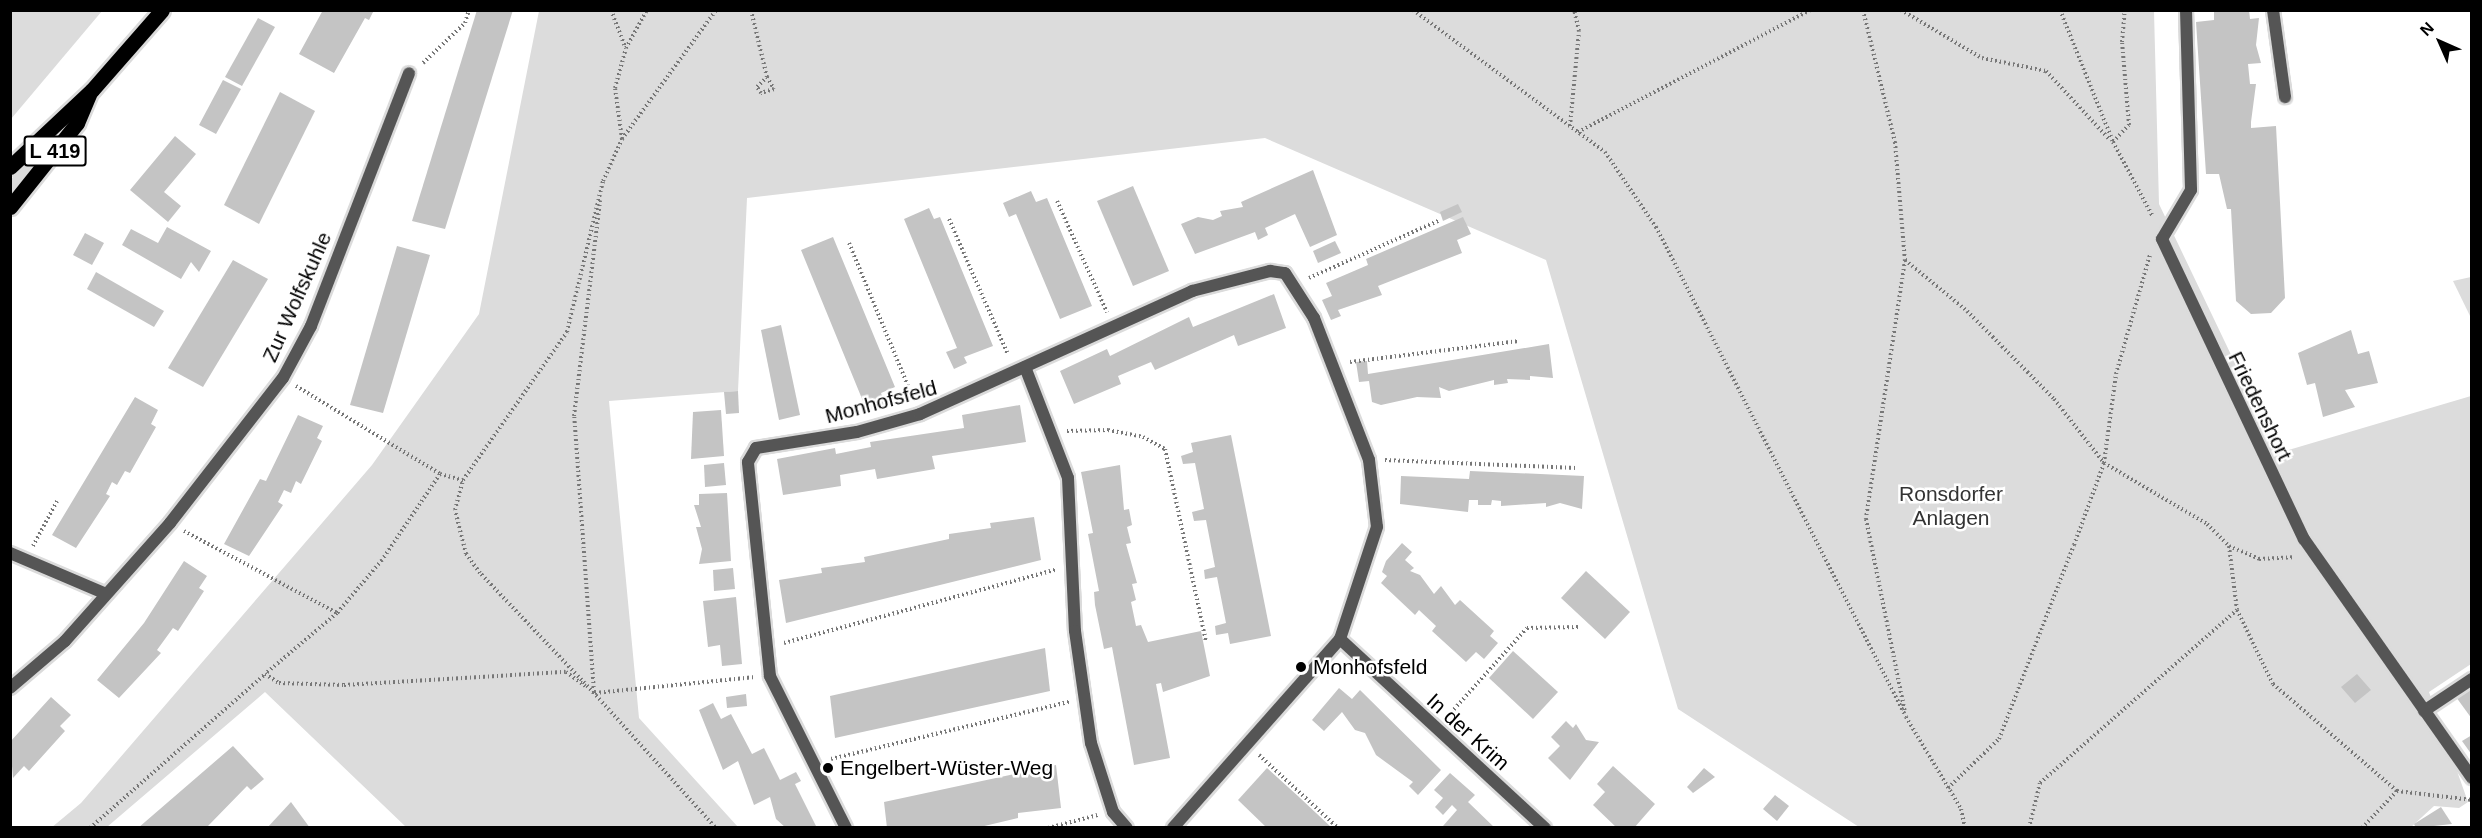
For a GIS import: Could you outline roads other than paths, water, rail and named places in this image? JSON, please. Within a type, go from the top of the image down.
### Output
[{"type":"main road","name":"L 419","points":[[10,167],[92,90],[162,10]]},
{"type":"main road","name":"L 419","points":[[10,207],[77,123],[92,90]]},
{"type":"street","name":"Friedenshort","points":[[2186,10],[2191,190],[2162,239],[2237,405],[2312,551],[2472,778]]},
{"type":"street","points":[[2273,10],[2284,97]]},
{"type":"street","name":"Zur Wolfskuhle","points":[[10,688],[65,641],[170,523],[283,378],[315,317],[409,73]]},
{"type":"street","name":"Monhofsfeld","points":[[846,828],[770,676],[765,648],[748,462],[764,445],[857,432],[920,414],[1020,370],[1112,323],[1191,291],[1270,271],[1285,273],[1296,284],[1333,364],[1369,460],[1377,527],[1340,639]]},
{"type":"street","points":[[1020,370],[1053,432],[1068,478],[1084,698],[1098,774],[1113,812],[1127,828]]},
{"type":"street","points":[[10,553],[106,594]]},
{"type":"street","points":[[1173,828],[1340,639]]},
{"type":"street","name":"In der Krim","points":[[1340,639],[1435,730],[1545,828]]},
{"type":"street","points":[[2424,711],[2472,679]]},
{"type":"place","name":"Monhofsfeld","points":[[1301,667]]},
{"type":"place","name":"Engelbert-Wüster-Weg","points":[[828,768]]},
{"type":"park label","name":"Ronsdorfer Anlagen","points":[[1951,506]]}]
